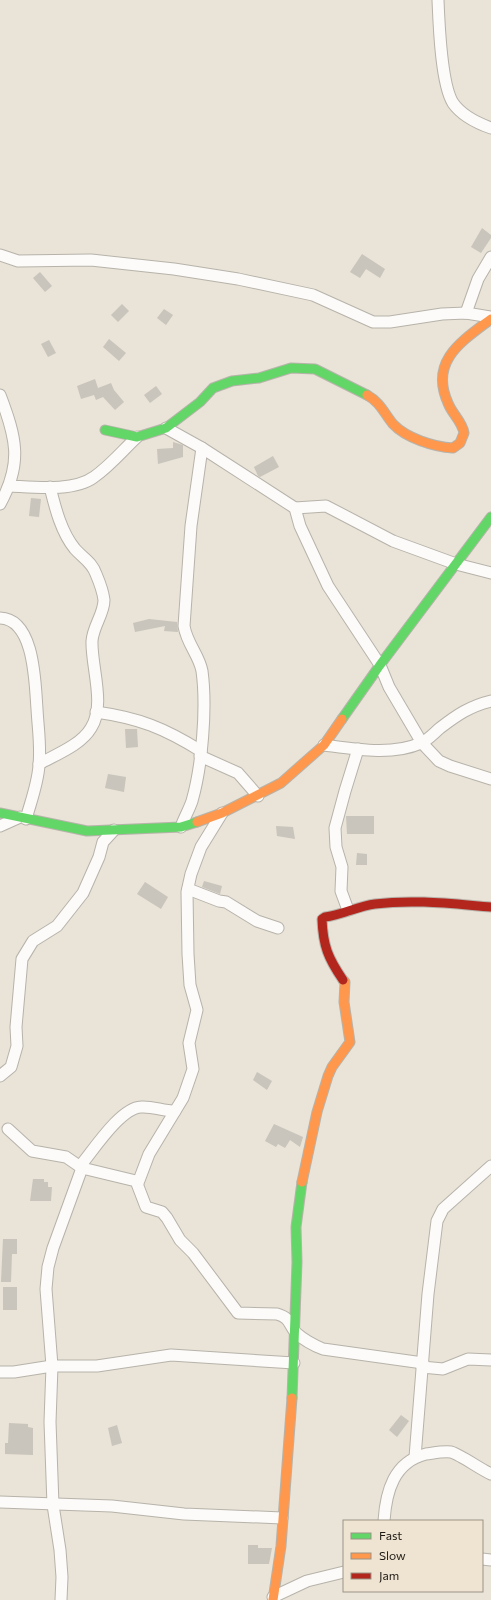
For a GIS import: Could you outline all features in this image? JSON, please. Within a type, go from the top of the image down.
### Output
[{"type":"street","points":[[438,0],[445,80],[453,103],[474,122],[491,128]]},
{"type":"street","points":[[0,255],[26,261],[91,260],[174,269],[238,279],[313,295],[374,322],[390,322],[442,314],[466,313],[491,318]]},
{"type":"street","points":[[466,313],[478,279],[491,257]]},
{"type":"street","points":[[105,430],[137,436],[166,428],[200,402],[213,388],[232,381],[259,378],[291,368],[306,368],[315,369],[374,399],[381,405],[395,426],[405,434],[425,442],[453,448],[464,435],[464,430],[462,422],[449,406],[442,380],[443,369],[455,347],[491,318]]},
{"type":"street","points":[[0,397],[12,430],[15,450],[13,476],[0,504]]},
{"type":"street","points":[[166,428],[202,448],[295,508],[326,506],[393,541],[456,564],[491,573]]},
{"type":"street","points":[[9,486],[66,486],[93,478],[137,436]]},
{"type":"street","points":[[181,827],[191,803],[200,753],[203,698],[202,669],[187,640],[184,626],[191,526],[202,448]]},
{"type":"street","points":[[40,764],[79,741],[91,729],[96,718],[92,641],[93,631],[103,607],[103,595],[92,564],[75,548],[69,540],[55,507],[50,487]]},
{"type":"street","points":[[295,508],[300,526],[328,586],[380,665],[389,687],[422,743],[439,761],[491,779]]},
{"type":"street","points":[[0,813],[87,831],[181,827],[222,812],[258,796],[281,783],[324,745],[380,665],[491,517]]},
{"type":"street","points":[[0,618],[8,618],[17,626],[28,643],[31,654],[38,720],[40,764],[23,818]]},
{"type":"street","points":[[324,745],[358,749],[396,749],[422,743],[458,714],[468,708],[491,702]]},
{"type":"street","points":[[96,712],[137,719],[174,735],[200,753],[238,773],[258,796]]},
{"type":"street","points":[[348,910],[341,891],[342,867],[336,847],[336,828],[358,749]]},
{"type":"street","points":[[138,1183],[149,1154],[183,1098],[193,1069],[189,1043],[197,1010],[190,985],[188,954],[188,889],[191,874],[201,848],[222,812]]},
{"type":"street","points":[[0,826],[23,818]]},
{"type":"street","points":[[0,1076],[11,1067],[17,1046],[16,1027],[22,959],[33,941],[57,926],[83,893],[99,857],[103,842],[114,830]]},
{"type":"street","points":[[188,889],[219,901],[226,902],[257,921],[278,928]]},
{"type":"street","points":[[273,1598],[281,1546],[291,1417],[297,1262],[296,1227],[299,1198],[316,1112],[332,1067],[350,1042],[344,1002],[345,982],[328,957],[323,938],[322,920],[324,917],[336,916],[348,910],[378,904],[419,903],[491,907]]},
{"type":"street","points":[[61,1600],[61,1563],[54,1505],[50,1422],[52,1366],[46,1289],[48,1267],[81,1167],[116,1122],[128,1112],[140,1107],[175,1112]]},
{"type":"street","points":[[8,1129],[32,1151],[66,1157],[81,1167],[134,1180],[138,1183],[146,1207],[162,1212],[180,1240],[193,1253],[236,1312],[242,1314],[282,1315],[288,1319],[295,1331],[308,1342],[323,1349],[443,1369],[468,1359],[491,1360]]},
{"type":"street","points":[[415,1457],[434,1234],[439,1214],[491,1166]]},
{"type":"street","points":[[0,1372],[14,1372],[52,1366],[97,1366],[171,1355],[246,1358],[294,1363]]},
{"type":"street","points":[[384,1520],[391,1484],[396,1474],[406,1463],[415,1457],[435,1452],[451,1452],[491,1474]]},
{"type":"street","points":[[0,1502],[37,1502],[54,1505],[112,1506],[184,1514],[282,1518]]},
{"type":"street","points":[[273,1598],[307,1581],[343,1572]]},
{"type":"building","points":[[482,228],[491,235],[491,238],[481,253],[471,247]]},
{"type":"building","points":[[362,254],[385,269],[380,278],[366,269],[360,278],[350,272]]},
{"type":"building","points":[[40,272],[52,286],[45,292],[33,278]]},
{"type":"building","points":[[122,304],[129,311],[118,322],[111,315]]},
{"type":"building","points":[[164,309],[173,315],[166,325],[157,318]]},
{"type":"building","points":[[109,339],[126,353],[119,361],[103,347]]},
{"type":"building","points":[[49,340],[56,353],[48,357],[41,344]]},
{"type":"building","points":[[95,379],[98,388],[111,383],[114,390],[124,402],[115,410],[103,397],[96,400],[94,395],[81,399],[77,386]]},
{"type":"building","points":[[156,386],[162,394],[150,403],[144,395]]},
{"type":"building","points":[[173,442],[183,445],[183,457],[158,464],[157,449],[173,448]]},
{"type":"building","points":[[273,456],[279,467],[260,477],[258,476],[254,467]]},
{"type":"building","points":[[31,498],[41,499],[39,517],[29,516]]},
{"type":"building","points":[[149,619],[177,622],[178,632],[164,631],[165,626],[135,632],[133,623]]},
{"type":"building","points":[[125,729],[137,729],[138,747],[126,748]]},
{"type":"building","points":[[108,774],[126,777],[124,792],[105,788]]},
{"type":"building","points":[[346,816],[374,816],[374,834],[347,834]]},
{"type":"building","points":[[276,826],[293,827],[295,839],[277,836]]},
{"type":"building","points":[[357,853],[367,854],[367,865],[356,865]]},
{"type":"building","points":[[204,881],[222,886],[220,894],[202,887]]},
{"type":"building","points":[[145,882],[168,897],[161,909],[137,894]]},
{"type":"building","points":[[257,1072],[272,1081],[267,1090],[253,1080]]},
{"type":"building","points":[[274,1124],[303,1137],[300,1147],[290,1140],[285,1148],[278,1144],[276,1147],[265,1141]]},
{"type":"building","points":[[33,1179],[44,1179],[44,1182],[48,1182],[48,1187],[52,1187],[51,1201],[30,1201]]},
{"type":"building","points":[[3,1239],[17,1239],[17,1254],[12,1254],[11,1282],[1,1282]]},
{"type":"building","points":[[3,1287],[17,1287],[17,1310],[3,1310]]},
{"type":"building","points":[[401,1415],[409,1421],[397,1437],[389,1430]]},
{"type":"building","points":[[9,1423],[28,1424],[28,1427],[33,1428],[33,1455],[5,1454],[5,1443],[8,1443]]},
{"type":"building","points":[[117,1425],[122,1443],[112,1446],[108,1428]]},
{"type":"building","points":[[248,1545],[258,1545],[258,1548],[272,1548],[269,1564],[248,1564]]},
{"type":"traffic: fast","points":[[105,430],[137,437],[166,428],[200,402],[213,388],[232,381],[259,378],[291,368],[315,369],[367,395]]},
{"type":"traffic: fast","points":[[342,719],[380,665],[491,517]]},
{"type":"traffic: fast","points":[[0,813],[87,831],[181,827],[197,822]]},
{"type":"traffic: fast","points":[[292,1398],[297,1262],[296,1227],[302,1182]]},
{"type":"traffic: slow","points":[[367,395],[379,404],[393,424],[405,434],[429,444],[453,448],[460,443],[464,433],[448,403],[443,388],[443,375],[446,364],[460,344],[491,319]]},
{"type":"traffic: slow","points":[[197,822],[222,813],[281,783],[324,745],[342,719]]},
{"type":"traffic: slow","points":[[302,1182],[317,1112],[328,1076],[332,1067],[350,1042],[344,1002],[345,982],[343,980]]},
{"type":"traffic: slow","points":[[273,1600],[281,1546],[292,1398]]},
{"type":"traffic: jam","points":[[343,980],[327,951],[322,919],[325,917],[369,905],[404,902],[433,902],[491,907]]}]
